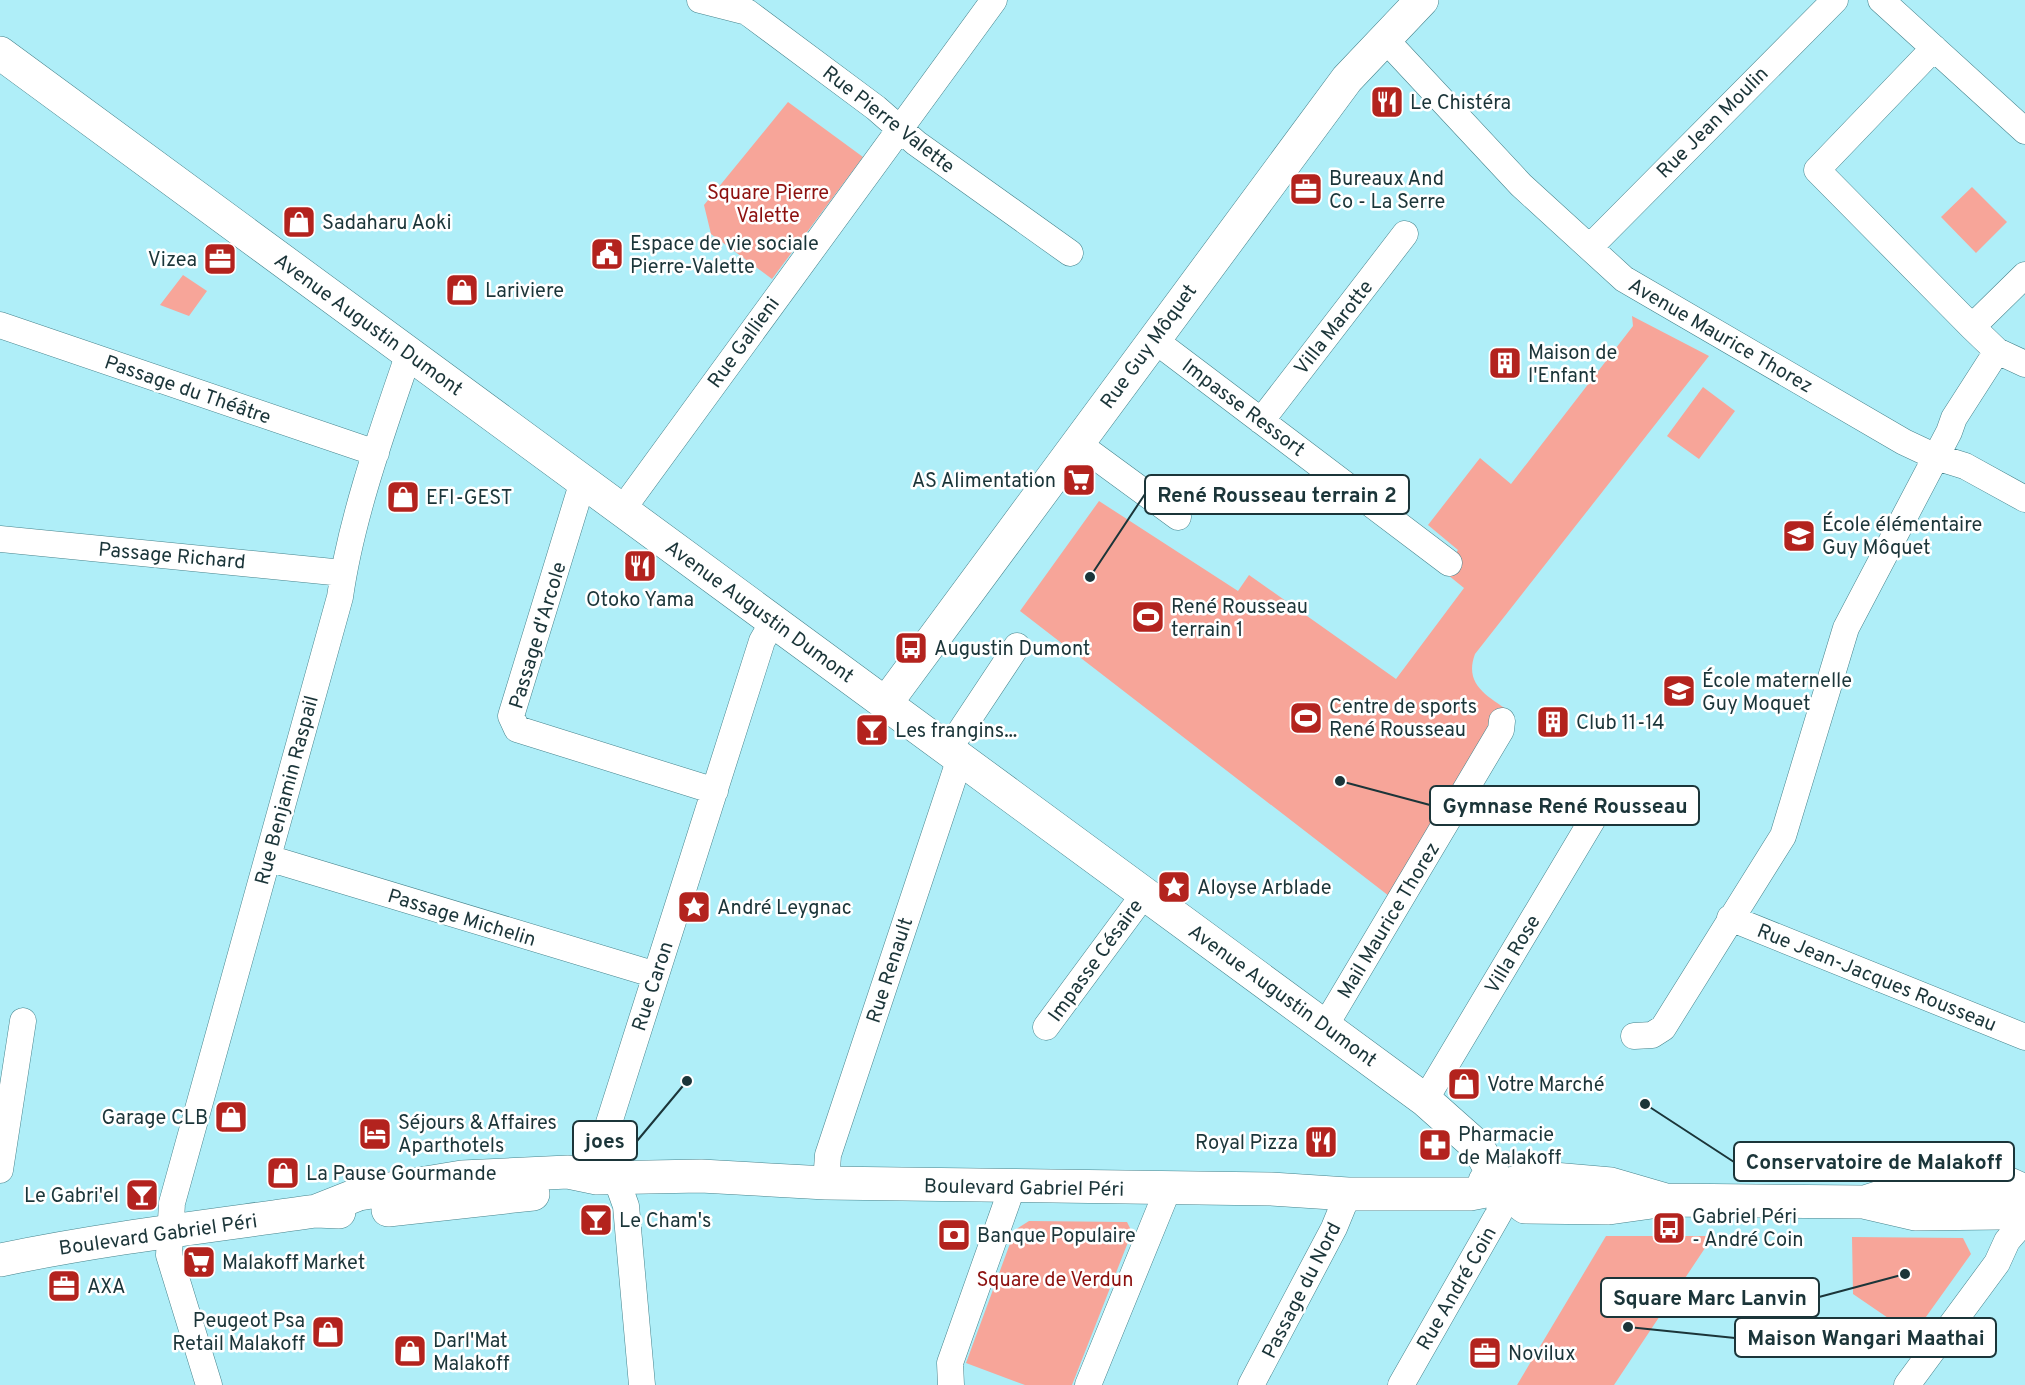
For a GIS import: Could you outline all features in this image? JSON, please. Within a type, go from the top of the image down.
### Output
[{"type":"street","name":"Rue Pierre Valette","points":[[700,0],[747,12],[876,108],[900,130],[1070,253]]},
{"type":"street","name":"Rue Gallieni","points":[[622,510],[767,308],[994,0]]},
{"type":"street","name":"Rue Guy Môquet","points":[[886,703],[1347,79],[1422,0]]},
{"type":"street","name":"Rue Jean Moulin","points":[[1590,247],[1835,0]]},
{"type":"street","points":[[1881,0],[2025,131]]},
{"type":"street","name":"Avenue Maurice Thorez","points":[[1384,38],[1521,185],[1624,279],[1904,441],[1936,457],[1965,466],[2025,499]]},
{"type":"street","points":[[1934,48],[1817,170],[1997,351],[2025,364]]},
{"type":"street","name":"Avenue Augustin Dumont","points":[[2,60],[409,352],[1425,1100],[1478,1147],[1502,1188]]},
{"type":"street","name":"Villa Marotte","points":[[1261,421],[1405,234]]},
{"type":"street","points":[[1972,327],[2025,274]]},
{"type":"street","name":"Passage du Théâtre","points":[[0,325],[376,453]]},
{"type":"street","name":"Impasse Ressort","points":[[1153,339],[1449,563]]},
{"type":"street","name":"Rue Jean-Jacques Rousseau","points":[[1634,1036],[1652,1035],[1663,1028],[1783,836],[1846,628],[1936,457],[1954,418],[1997,351]]},
{"type":"street","name":"Rue Benjamin Raspail","points":[[209,1385],[169,1255],[172,1203],[340,597],[343,573],[376,453],[409,352]]},
{"type":"street","points":[[1077,443],[1179,517]]},
{"type":"street","name":"Passage d'Arcole","points":[[583,481],[511,716],[517,729],[715,791]]},
{"type":"street","name":"Passage Richard","points":[[0,539],[343,573]]},
{"type":"street","name":"Rue Caron","points":[[642,1385],[626,1206],[607,1178],[601,1148],[762,641],[773,622]]},
{"type":"street","name":"Rue Renault","points":[[826,1184],[828,1155],[954,754],[1017,646]]},
{"type":"street","name":"Mail Maurice Thorez","points":[[1325,1026],[1501,730],[1502,721]]},
{"type":"street","name":"Villa Rose","points":[[1425,1100],[1600,807]]},
{"type":"street","name":"Passage Michelin","points":[[268,858],[656,975]]},
{"type":"street","name":"Impasse Césaire","points":[[1046,1027],[1145,893]]},
{"type":"street","name":"Rue Jean-Jacques Rousseau","points":[[1730,918],[2025,1037]]},
{"type":"street","points":[[0,1170],[23,1021]]},
{"type":"street","points":[[1308,1190],[1347,1181],[1438,1174],[1472,1175],[1502,1188],[1525,1207],[1609,1208],[1666,1200],[1863,1202],[1915,1214],[2000,1213],[2025,1205]]},
{"type":"street","name":"Boulevard Gabriel Péri","points":[[0,1260],[96,1240],[170,1230],[316,1211],[363,1212],[575,1189],[607,1178],[701,1176],[826,1184],[1308,1190],[1348,1194],[1470,1194],[1502,1188]]},
{"type":"street","points":[[1863,1202],[1915,1186],[2007,1184],[2025,1191]]},
{"type":"street","points":[[951,1374],[1011,1188]]},
{"type":"street","name":"Rue André Coin","points":[[1401,1385],[1499,1212],[1502,1188]]},
{"type":"street","points":[[1088,1385],[1168,1189]]},
{"type":"street","name":"Passage du Nord","points":[[1251,1385],[1334,1227],[1348,1194]]},
{"type":"street","points":[[1907,1385],[1997,1263],[2007,1241],[2025,1220]]},
{"type":"green space","name":"Square Pierre Valette","points":[[788,102],[863,157],[772,279],[711,234],[704,205]]},
{"type":"green space","points":[[1972,187],[2007,222],[1976,253],[1941,217]]},
{"type":"green space","points":[[183,275],[207,291],[189,316],[160,305]]},
{"type":"green space","name":"Centre de sports René Rousseau","points":[[1632,316],[1709,356],[1475,654],[1472,665],[1476,683],[1487,696],[1512,713],[1502,721],[1389,896],[1020,611],[1099,501],[1238,591],[1249,575],[1396,679],[1464,588],[1443,571],[1458,550],[1428,525],[1480,458],[1511,484],[1633,326]]},
{"type":"green space","points":[[1703,387],[1735,411],[1699,459],[1667,436]]},
{"type":"green space","name":"Square de Verdun","points":[[1029,1221],[1127,1222],[1132,1232],[1072,1385],[1025,1385],[966,1363],[1015,1230]]},
{"type":"green space","points":[[1606,1236],[1713,1236],[1614,1385],[1517,1385]]},
{"type":"green space","points":[[1852,1237],[1963,1238],[1971,1254],[1913,1335],[1853,1294]]},
{"type":"place","name":"Le Chistéra","points":[[1387,102]]},
{"type":"place","name":"Bureaux And Co - La Serre","points":[[1306,189]]},
{"type":"place","name":"Sadaharu Aoki","points":[[299,222]]},
{"type":"place","name":"Espace de vie sociale Pierre-Valette","points":[[607,254]]},
{"type":"place","name":"Vizea","points":[[220,259]]},
{"type":"place","name":"Lariviere","points":[[462,290]]},
{"type":"place","name":"Maison de l'Enfant","points":[[1505,363]]},
{"type":"place","name":"AS Alimentation","points":[[1079,480]]},
{"type":"place","name":"EFI-GEST","points":[[403,497]]},
{"type":"place","name":"École élémentaire Guy Môquet","points":[[1799,536]]},
{"type":"place","name":"Otoko Yama","points":[[640,566]]},
{"type":"place","name":"René Rousseau terrain 2","points":[[1090,577]]},
{"type":"place","name":"René Rousseau terrain 1","points":[[1148,617]]},
{"type":"place","name":"Augustin Dumont","points":[[911,648]]},
{"type":"place","name":"École maternelle Guy Moquet","points":[[1679,691]]},
{"type":"place","name":"Centre de sports René Rousseau","points":[[1306,718]]},
{"type":"place","name":"Club 11-14","points":[[1553,722]]},
{"type":"place","name":"Les frangins...","points":[[872,730]]},
{"type":"place","name":"Gymnase René Rousseau","points":[[1340,781]]},
{"type":"place","name":"Aloyse Arblade","points":[[1174,887]]},
{"type":"place","name":"André Leygnac","points":[[694,907]]},
{"type":"place","name":"joes","points":[[687,1081]]},
{"type":"place","name":"Votre Marché","points":[[1464,1084]]},
{"type":"place","name":"Conservatoire de Malakoff","points":[[1645,1104]]},
{"type":"place","name":"Garage CLB","points":[[231,1117]]},
{"type":"place","name":"Séjours & Affaires Aparthotels","points":[[375,1134]]},
{"type":"place","name":"Royal Pizza","points":[[1321,1142]]},
{"type":"place","name":"Pharmacie de Malakoff","points":[[1435,1145]]},
{"type":"place","name":"La Pause Gourmande","points":[[283,1173]]},
{"type":"place","name":"Le Gabri'el","points":[[142,1195]]},
{"type":"place","name":"Le Cham's","points":[[596,1220]]},
{"type":"place","name":"Gabriel Péri - André Coin","points":[[1669,1228]]},
{"type":"place","name":"Banque Populaire","points":[[954,1235]]},
{"type":"place","name":"Malakoff Market","points":[[199,1262]]},
{"type":"place","name":"Square Marc Lanvin","points":[[1905,1274]]},
{"type":"place","name":"AXA","points":[[64,1286]]},
{"type":"place","name":"Maison Wangari Maathai","points":[[1628,1327]]},
{"type":"place","name":"Peugeot Psa Retail Malakoff","points":[[328,1332]]},
{"type":"place","name":"Darl'Mat Malakoff","points":[[410,1351]]},
{"type":"place","name":"Novilux","points":[[1485,1353]]}]
